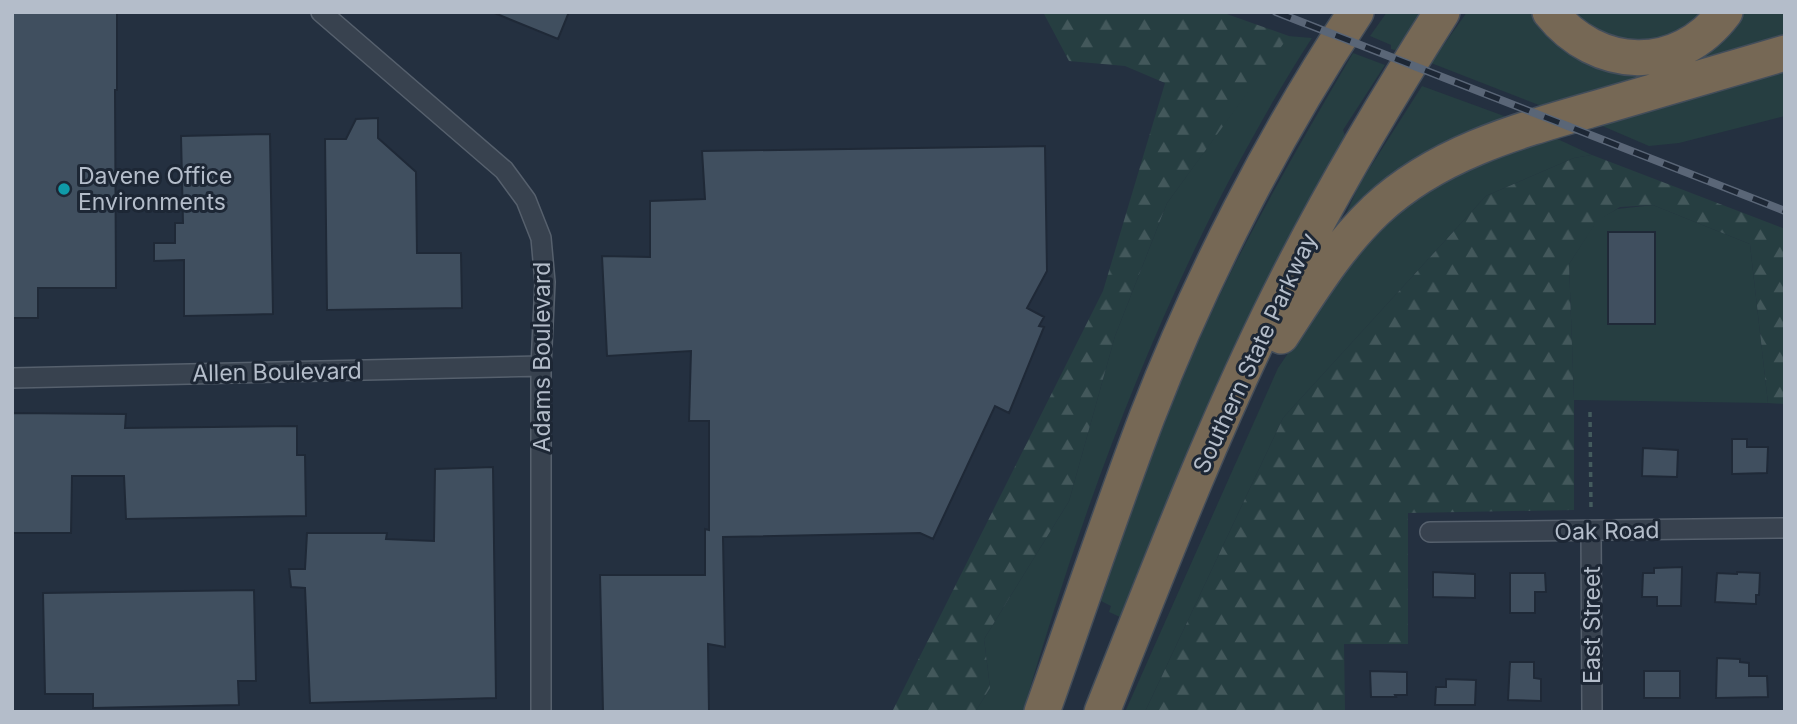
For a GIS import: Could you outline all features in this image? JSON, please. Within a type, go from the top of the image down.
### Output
[{"type":"highway","name":"Southern State Parkway","points":[[1102,712],[1209,445],[1300,253],[1368,129],[1442,12]]},
{"type":"highway","points":[[1549,12],[1571,35],[1585,44],[1629,58],[1656,56],[1681,48],[1706,32],[1725,12]]},
{"type":"highway","points":[[1042,712],[1147,418],[1184,330],[1203,287],[1264,169],[1348,19]]},
{"type":"highway","points":[[1209,445],[1331,260],[1378,209],[1415,180],[1461,153],[1508,134],[1785,53]]},
{"type":"street","name":"Adams Boulevard","points":[[321,12],[504,170],[526,200],[541,239],[545,282],[541,366],[541,712]]},
{"type":"street","name":"Allen Boulevard","points":[[12,378],[541,366]]},
{"type":"street","name":"Oak Road","points":[[1430,532],[1785,528]]},
{"type":"street","name":"East Street","points":[[1591,531],[1592,712]]},
{"type":"path","points":[[1590,412],[1591,531]]},
{"type":"green space","points":[[1043,12],[1221,12],[1289,36],[1167,203],[1115,336],[1069,501],[984,639],[990,688],[975,712],[892,712],[1103,291],[1165,83],[1125,66],[1069,61]]},
{"type":"green space","points":[[1387,12],[1425,12],[1398,51],[1370,36]]},
{"type":"green space","points":[[1467,12],[1538,12],[1628,69],[1740,12],[1785,12],[1785,46],[1557,112],[1431,63]]},
{"type":"green space","points":[[1562,12],[1714,12],[1680,42],[1614,48]]},
{"type":"green space","points":[[1288,36],[1312,38],[1232,175],[1169,305],[1089,506],[1023,712],[975,712],[990,688],[984,639],[1069,501],[1115,336],[1167,203]]},
{"type":"green space","points":[[1353,53],[1385,65],[1343,130],[1346,138],[1271,276],[1207,407],[1120,617],[1109,612],[1111,606],[1101,601],[1178,389],[1214,306],[1248,239]]},
{"type":"green space","points":[[1785,66],[1785,116],[1679,143],[1649,146],[1593,122]]},
{"type":"green space","points":[[1422,86],[1526,124],[1338,232],[1359,185]]},
{"type":"green space","points":[[1551,136],[1592,155],[1574,158],[1486,196],[1283,418],[1145,712],[1125,712],[1278,368],[1336,282],[1364,245],[1418,195],[1488,159]]},
{"type":"green space","points":[[1592,155],[1785,229],[1785,404],[1768,403],[1750,244],[1653,205],[1620,207],[1597,221],[1569,264],[1574,400],[1574,510],[1408,513],[1408,644],[1344,644],[1345,712],[1145,712],[1283,418],[1486,196],[1574,158]]},
{"type":"green space","points":[[1653,205],[1750,244],[1768,403],[1574,400],[1569,264],[1597,220],[1617,209]]},
{"type":"building","name":"Davene Office Environments","points":[[12,12],[117,12],[116,288],[38,288],[38,318],[12,318]]},
{"type":"building","points":[[492,12],[569,12],[558,39]]},
{"type":"building","points":[[378,118],[378,138],[416,172],[417,253],[461,253],[462,308],[327,310],[325,139],[346,139],[356,119]]},
{"type":"building","points":[[270,134],[273,314],[184,316],[184,260],[154,261],[154,243],[175,243],[175,223],[183,223],[181,136]]},
{"type":"building","points":[[1045,146],[1047,271],[1027,308],[1044,317],[1039,326],[1044,327],[1009,413],[995,406],[933,539],[920,533],[723,537],[725,647],[708,644],[709,712],[603,712],[600,575],[705,575],[705,529],[709,530],[709,421],[689,421],[691,351],[607,356],[602,256],[650,257],[650,201],[705,199],[702,151]]},
{"type":"building","points":[[1608,232],[1655,232],[1655,324],[1608,324]]},
{"type":"building","points":[[12,413],[126,414],[125,428],[297,426],[297,455],[305,455],[306,516],[126,519],[124,476],[72,476],[71,533],[12,533]]},
{"type":"building","points":[[1732,439],[1747,439],[1747,447],[1768,447],[1767,473],[1732,474]]},
{"type":"building","points":[[1643,448],[1678,450],[1677,477],[1642,476]]},
{"type":"building","points":[[493,467],[496,698],[310,703],[305,588],[291,587],[289,569],[305,569],[307,533],[387,533],[386,539],[434,541],[435,469]]},
{"type":"building","points":[[1682,567],[1681,606],[1657,606],[1657,597],[1642,597],[1643,573],[1654,573],[1654,568]]},
{"type":"building","points":[[1433,572],[1475,574],[1475,598],[1433,597]]},
{"type":"building","points":[[1510,573],[1545,573],[1546,592],[1535,592],[1535,613],[1510,613]]},
{"type":"building","points":[[1717,573],[1760,573],[1756,604],[1715,602]]},
{"type":"building","points":[[254,590],[256,681],[238,681],[239,705],[93,708],[93,694],[45,694],[43,593]]},
{"type":"building","points":[[1717,658],[1740,659],[1740,662],[1749,663],[1749,676],[1767,676],[1768,697],[1716,698]]},
{"type":"building","points":[[1510,662],[1534,662],[1534,678],[1541,679],[1541,701],[1508,700]]},
{"type":"building","points":[[1370,671],[1407,672],[1407,695],[1371,697]]},
{"type":"building","points":[[1644,671],[1680,671],[1680,698],[1644,698]]},
{"type":"building","points":[[1446,679],[1476,680],[1475,705],[1435,705],[1436,687],[1446,687]]},
{"type":"railway","points":[[1276,12],[1785,211]]},
{"type":"place","name":"Davene Office Environments","points":[[64,189]]}]
